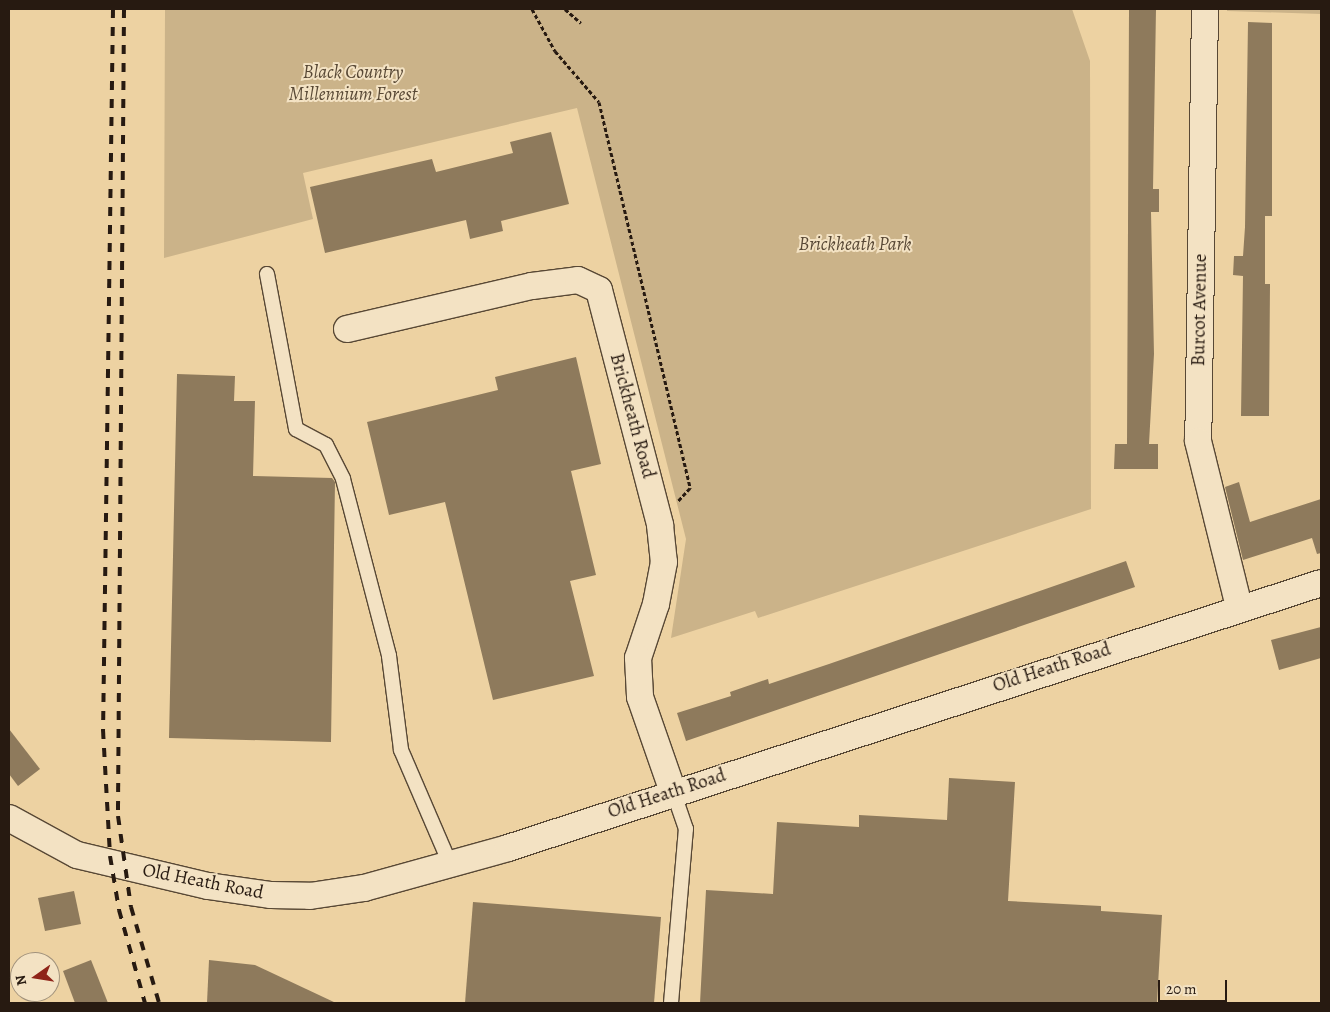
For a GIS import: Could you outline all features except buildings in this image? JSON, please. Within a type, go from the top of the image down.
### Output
[{"type":"street","name":"Burcot Avenue","points":[[1205,9],[1198,441],[1239,607]]},
{"type":"street","name":"Brickheath Road","points":[[347,329],[532,286],[578,280],[599,290],[660,525],[664,562],[656,604],[638,658],[640,697],[673,792]]},
{"type":"street","name":"Old Heath Road","points":[[9,818],[77,855],[208,886],[271,896],[310,896],[364,888],[450,864],[1239,607],[1321,583]]},
{"type":"lane","points":[[267,274],[296,429],[326,445],[342,479],[389,656],[401,750],[450,864]]},
{"type":"lane","points":[[671,1003],[686,829],[673,792]]},
{"type":"path","points":[[532,9],[555,51],[599,102],[690,488],[660,525]]},
{"type":"path","points":[[565,9],[581,23]]},
{"type":"green space","name":"Brickheath Park","points":[[165,9],[1072,9],[1090,61],[1091,509],[758,618],[755,611],[671,638],[686,539],[577,108],[303,173],[313,219],[164,258]]},
{"type":"green space","points":[[1227,9],[1321,9],[1321,14],[1227,11]]},
{"type":"railway","points":[[113,9],[103,730],[110,856],[119,910],[145,1003]]},
{"type":"railway","points":[[124,9],[118,816],[131,907],[159,1003]]},
{"type":"park label","name":"Black Country Millennium Forest","points":[[353,84]]}]
